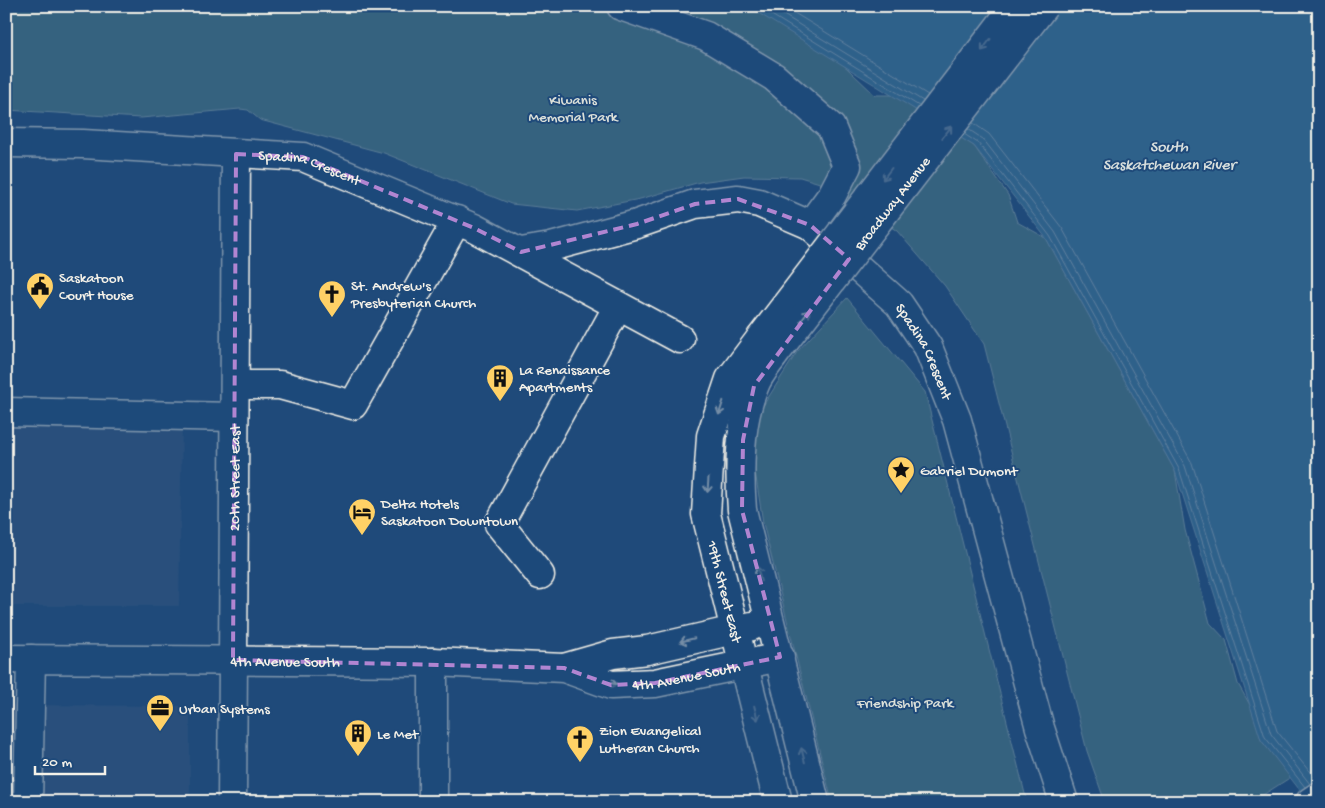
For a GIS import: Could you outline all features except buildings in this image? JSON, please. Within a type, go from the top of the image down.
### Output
[{"type":"main road","points":[[621,6],[706,36],[774,77],[832,127],[847,166],[832,195],[810,225]]},
{"type":"main road","name":"Broadway Avenue","points":[[771,622],[742,510],[740,473],[749,405],[768,347],[1015,6]]},
{"type":"main road","name":"Broadway Avenue","points":[[730,379],[768,347],[1044,6]]},
{"type":"main road","name":"Spadina Crescent","points":[[6,143],[83,144],[303,157],[457,220],[521,252],[680,339]]},
{"type":"main road","name":"20th Street East","points":[[232,802],[236,154]]},
{"type":"main road","name":"Spadina Crescent","points":[[521,252],[551,247],[637,224],[695,204],[738,199],[759,203],[810,225],[899,304],[928,346],[957,420],[1040,728],[1064,802]]},
{"type":"main road","points":[[236,385],[280,385],[353,405],[457,220]]},
{"type":"main road","points":[[540,575],[499,524],[618,306]]},
{"type":"main road","name":"19th Street East","points":[[730,379],[711,436],[706,514],[778,802]]},
{"type":"main road","points":[[6,412],[234,418]]},
{"type":"main road","points":[[771,622],[815,802]]},
{"type":"main road","name":"4th Avenue South","points":[[564,668],[612,654],[647,650],[771,622]]},
{"type":"main road","name":"4th Avenue South","points":[[19,659],[433,662],[564,668],[611,685],[655,683],[780,657]]},
{"type":"main road","points":[[19,659],[28,802]]},
{"type":"main road","points":[[433,662],[433,802]]},
{"type":"main road","points":[[1310,802],[1319,796]]},
{"type":"highlighted area","points":[[236,154],[303,157],[474,228],[521,252],[637,224],[695,204],[738,199],[810,225],[849,259],[754,386],[743,440],[742,510],[780,657],[655,683],[611,685],[564,668],[233,660]]},
{"type":"shaded area","points":[[6,416],[182,423],[179,606],[6,606]]},
{"type":"shaded area","points":[[6,705],[190,706],[190,802],[6,802]]},
{"type":"green space","name":"Kiwanis Memorial Park","points":[[6,6],[763,6],[828,50],[875,95],[897,95],[974,146],[1008,195],[1017,222],[1046,238],[1175,471],[1185,530],[1210,623],[1226,640],[1238,684],[1257,717],[1261,740],[1291,777],[1252,802],[1105,802],[1087,751],[984,344],[945,286],[897,231],[833,187],[800,177],[744,176],[700,182],[640,199],[577,211],[511,204],[384,153],[260,120],[248,110],[240,109],[141,118],[6,110]]},
{"type":"green space","name":"Friendship Park","points":[[847,298],[925,392],[1027,802],[832,802],[763,523],[753,458],[761,409],[797,352]]},
{"type":"water","name":"South Saskatchewan River","points":[[747,6],[1319,6],[1319,802],[1309,802],[1261,740],[1175,471],[1046,238],[974,146]]},
{"type":"place","name":"Saskatoon Court House","points":[[40,310]]},
{"type":"place","name":"St. Andrew's Presbyterian Church","points":[[332,318]]},
{"type":"place","name":"La Renaissance Apartments","points":[[500,402]]},
{"type":"place","name":"Gabriel Dumont","points":[[901,494]]},
{"type":"place","name":"Delta Hotels Saskatoon Downtown","points":[[362,536]]},
{"type":"place","name":"Urban Systems","points":[[160,732]]},
{"type":"place","name":"Le Met","points":[[358,757]]},
{"type":"place","name":"Zion Evangelical Lutheran Church","points":[[580,763]]}]
